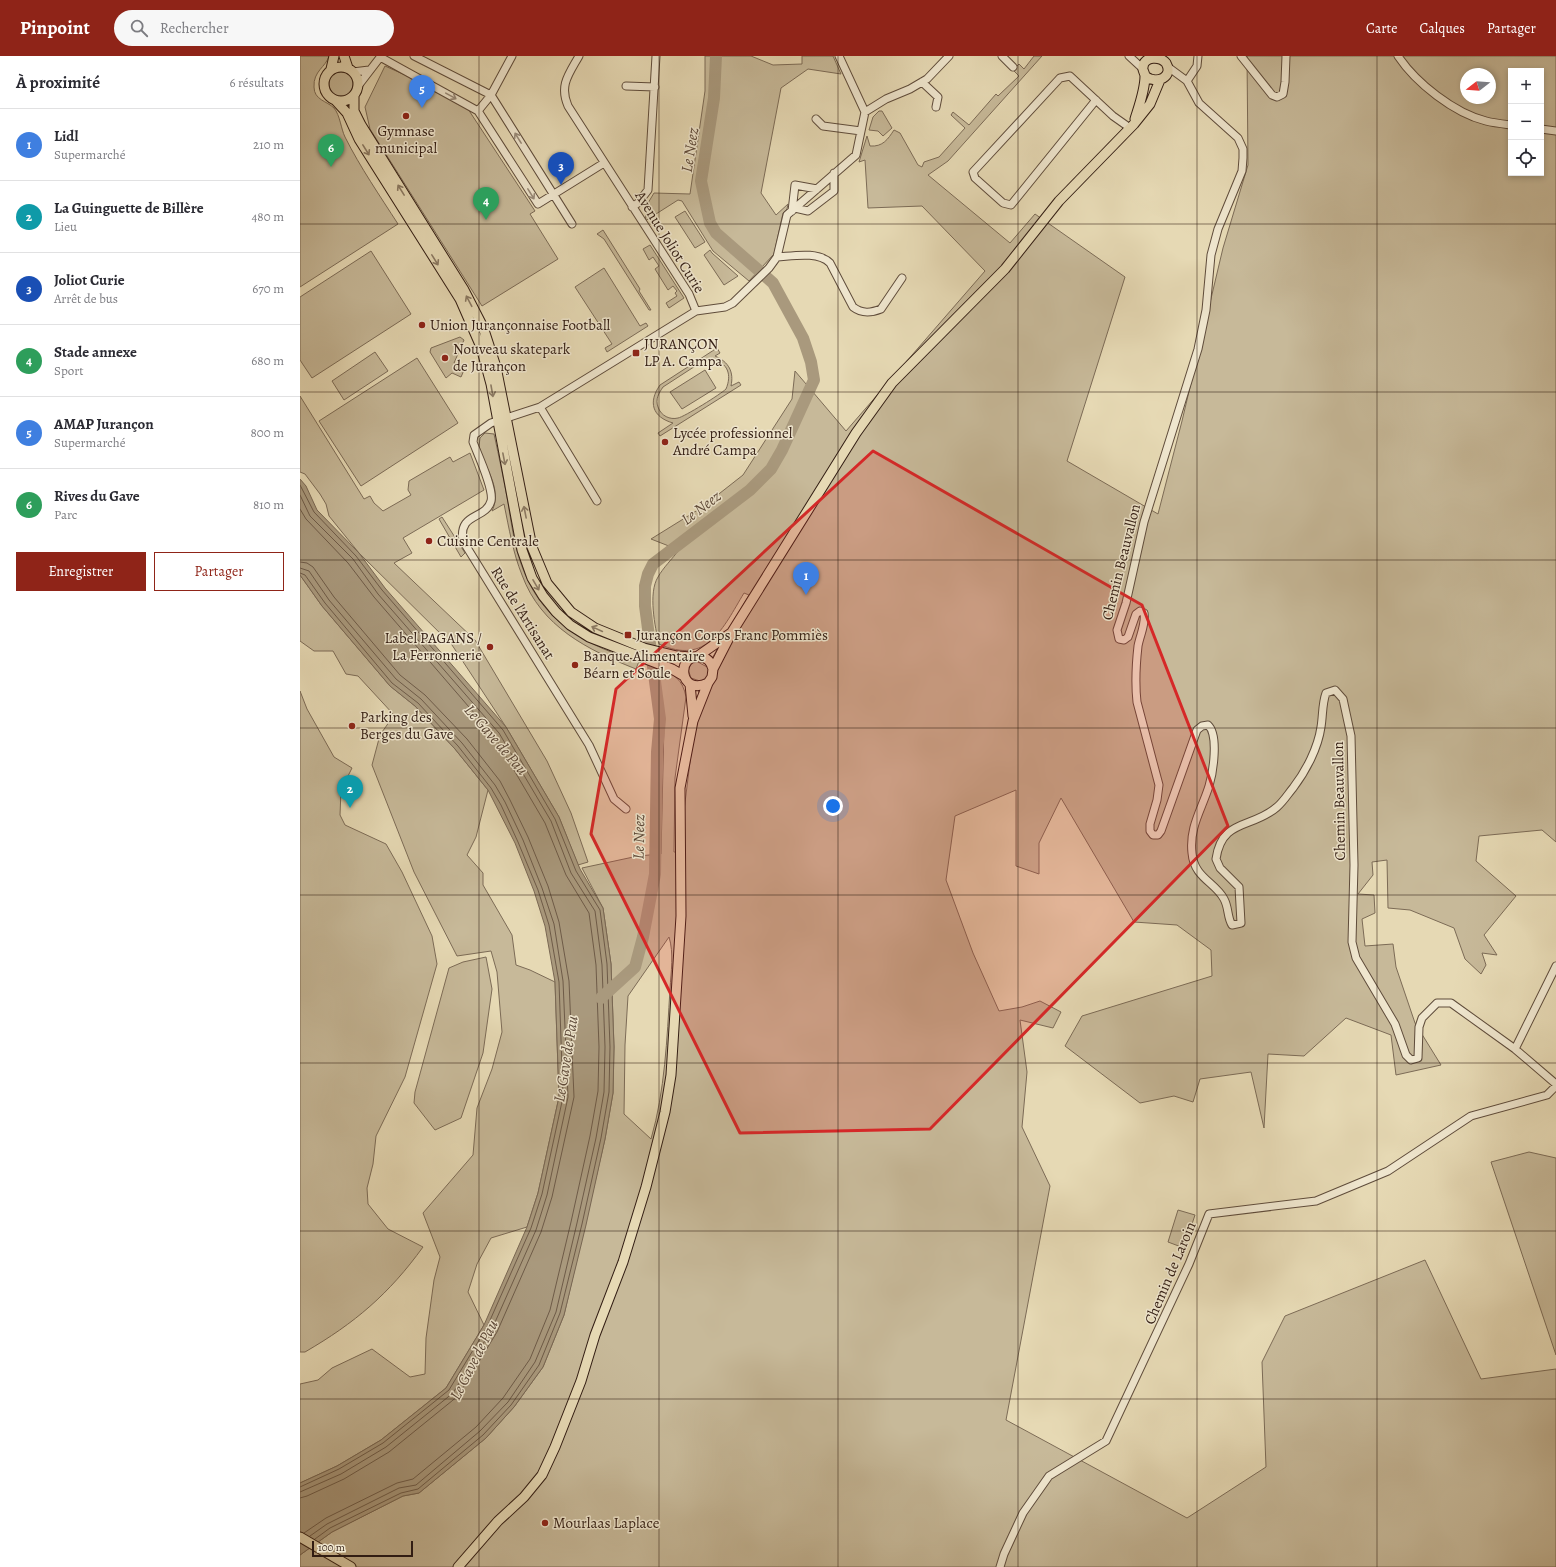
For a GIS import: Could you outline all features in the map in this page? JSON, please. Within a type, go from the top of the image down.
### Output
[{"type":"main road","points":[[331,70],[334,56]]},
{"type":"main road","points":[[344,56],[358,81],[358,86],[354,96],[354,110],[361,125],[464,290],[483,327],[496,367],[502,419],[522,550],[537,587],[556,612],[578,631],[589,637],[643,653],[705,658],[711,662],[713,669]]},
{"type":"main road","points":[[458,1567],[498,1521],[524,1497],[542,1474],[555,1447],[581,1381],[595,1335],[623,1262],[646,1187],[665,1112],[673,1061],[681,916],[680,788],[693,722],[708,683],[711,679],[713,669],[732,632],[856,433],[892,383],[1005,269],[1059,201],[1132,126],[1150,104],[1162,79],[1166,62],[1159,57],[1147,63]]},
{"type":"main road","points":[[1147,63],[1151,81],[1162,79]]},
{"type":"main road","points":[[1132,126],[1142,94],[1147,63]]},
{"type":"main road","points":[[351,70],[339,66],[331,70],[324,78],[324,89],[327,94],[347,113],[359,139],[460,299],[485,360],[502,419]]},
{"type":"main road","points":[[336,101],[345,101],[354,96]]},
{"type":"main road","points":[[684,676],[683,669],[686,662],[732,632]]},
{"type":"main road","points":[[643,653],[684,676],[690,684],[693,722]]},
{"type":"main road","points":[[690,684],[696,686],[708,683]]},
{"type":"main road","points":[[300,1537],[351,1567]]},
{"type":"main road","points":[[464,1567],[469,1555]]},
{"type":"street","points":[[414,56],[491,95],[572,224]]},
{"type":"street","points":[[478,111],[491,95],[512,56]]},
{"type":"street","name":"Avenue Joliot Curie","points":[[502,419],[540,407],[696,311],[689,294],[604,163],[564,97],[563,89],[565,81],[579,56]]},
{"type":"street","points":[[632,207],[638,203],[648,190],[656,56]]},
{"type":"street","points":[[696,311],[725,307],[748,290],[769,268],[777,257],[787,215],[856,155],[865,112],[839,56]]},
{"type":"street","points":[[865,112],[886,99],[922,82],[949,56]]},
{"type":"street","points":[[1002,56],[1014,67]]},
{"type":"street","points":[[1129,56],[1147,63]]},
{"type":"street","points":[[1132,56],[1147,63]]},
{"type":"street","points":[[1162,79],[1185,79],[1197,66],[1198,56]]},
{"type":"street","points":[[1241,56],[1272,95],[1277,97],[1283,94],[1286,56]]},
{"type":"street","points":[[1398,56],[1406,68],[1441,99],[1464,112],[1486,121],[1508,125]]},
{"type":"street","points":[[358,86],[380,57],[478,111],[538,204],[604,163]]},
{"type":"street","name":"Chemin Beauvallon","points":[[1166,62],[1185,79],[1199,103],[1238,138],[1243,149],[1243,158],[1242,171],[1218,229],[1211,255],[1206,310],[1198,349],[1144,522],[1126,603],[1118,630],[1119,639],[1124,640],[1128,637],[1136,614],[1140,612],[1144,613],[1145,618],[1138,646],[1135,688],[1136,702],[1159,785],[1157,800],[1150,824],[1150,831],[1153,835],[1158,835],[1161,831],[1197,730],[1202,726],[1208,725],[1214,734],[1214,764],[1209,787],[1196,816],[1191,852],[1194,864],[1202,877],[1225,901],[1229,920],[1232,925],[1241,923],[1239,887],[1220,868],[1216,859],[1222,838],[1229,831],[1262,817],[1278,807],[1307,766],[1316,747],[1321,727],[1326,693],[1335,690],[1343,699],[1351,736],[1354,865],[1352,942],[1356,958],[1395,1024],[1406,1055],[1411,1060],[1418,1058],[1420,1053],[1419,1027],[1422,1018],[1432,1007],[1442,1002],[1451,1003],[1515,1049],[1556,1085]]},
{"type":"street","points":[[351,70],[369,70]]},
{"type":"street","points":[[1096,100],[1011,205],[1004,202],[975,178],[973,172],[1060,78],[1070,76],[1096,100],[1132,126]]},
{"type":"street","points":[[922,82],[938,97],[936,107]]},
{"type":"street","points":[[626,86],[655,88]]},
{"type":"street","points":[[816,119],[823,126],[861,131]]},
{"type":"street","points":[[1544,129],[1556,131]]},
{"type":"street","points":[[793,209],[808,211],[834,191],[834,174]]},
{"type":"street","points":[[793,209],[795,185],[817,189]]},
{"type":"street","points":[[777,257],[818,256],[826,259],[830,263],[853,307],[858,311],[866,312],[881,309],[902,278]]},
{"type":"street","points":[[540,407],[597,501]]},
{"type":"street","name":"Rue de l'Artisanat","points":[[502,419],[474,434],[473,442],[491,492],[491,501],[488,508],[467,521],[462,533],[463,541],[589,745],[614,799],[626,809]]},
{"type":"street","points":[[1515,1049],[1556,966]]},
{"type":"street","name":"Chemin de Laroin","points":[[1000,1567],[1004,1554],[1023,1513],[1049,1476],[1106,1441],[1189,1264],[1209,1214],[1316,1201],[1388,1171],[1471,1116],[1547,1095],[1556,1085]]},
{"type":"highlighted area","points":[[873,451],[1142,605],[1228,826],[930,1129],[740,1133],[591,834],[616,689]]},
{"type":"shaded area","points":[[300,56],[329,56],[314,82],[316,95],[336,111],[344,134],[351,148],[398,224],[300,287]]},
{"type":"shaded area","points":[[705,56],[751,56],[773,65],[802,64],[802,56],[833,56],[841,74],[808,69],[781,88],[761,193],[776,215],[788,204],[787,209],[783,213],[774,254],[749,281],[713,251],[682,201],[678,200],[645,221],[648,203],[654,193],[690,194],[705,91]]},
{"type":"shaded area","points":[[1034,56],[1042,56],[948,161],[928,175],[1010,243],[1035,214],[1125,277],[1067,461],[1158,514],[1182,421],[1223,248],[1248,165],[1247,56],[1556,56],[1556,842],[1542,830],[1479,836],[1476,861],[1516,896],[1484,935],[1497,955],[1482,953],[1486,965],[1481,974],[1465,959],[1454,928],[1410,910],[1388,908],[1387,860],[1372,862],[1373,875],[1358,894],[1374,895],[1375,913],[1362,919],[1365,946],[1393,944],[1396,967],[1415,1023],[1441,1065],[1396,1075],[1391,1035],[1346,1018],[1304,1056],[1268,1054],[1264,1128],[1251,1072],[1200,1079],[1193,1102],[1174,1096],[1140,1103],[1065,1046],[1082,1016],[1212,976],[1211,950],[1177,925],[1134,922],[1061,798],[1039,843],[1039,874],[1016,866],[1016,790],[955,816],[946,880],[973,953],[999,1011],[1022,1007],[1040,1001],[1061,1012],[1053,1028],[1020,1020],[1027,1072],[1022,1127],[1050,1186],[1006,1420],[1187,1518],[1266,1467],[1262,1362],[1285,1316],[1425,1260],[1481,1379],[1556,1369],[1556,1567],[300,1567],[300,1555],[332,1532],[403,1496],[419,1493],[486,1438],[514,1407],[543,1367],[564,1315],[605,1139],[613,1093],[614,1047],[611,964],[603,908],[582,868],[638,856],[661,854],[664,723],[657,668],[668,672],[677,678],[683,686],[686,697],[675,778],[674,852],[681,852],[682,827],[700,681],[691,678],[688,669],[692,663],[698,662],[707,667],[749,595],[744,593],[721,630],[712,640],[701,647],[690,650],[676,650],[659,644],[653,610],[653,592],[662,570],[679,550],[651,539],[701,508],[743,475],[792,399],[795,371],[846,431],[985,271],[922,206],[868,208],[865,160],[859,162],[867,136],[870,146],[875,146],[882,144],[894,130],[900,133],[918,165],[922,167],[924,162],[939,157],[965,128],[951,115],[953,112],[969,125],[996,94],[998,96],[1019,76],[1013,70],[1019,64],[1024,69]],"holes":[[[669,937],[671,943],[672,963],[666,1045],[656,1121],[651,1139],[624,1114],[625,1045],[628,996]]]},
{"type":"shaded area","points":[[385,66],[412,78],[468,109],[535,211],[530,214],[558,259],[482,306],[370,129],[365,107]]},
{"type":"shaded area","points":[[341,72],[346,73],[352,79],[352,89],[346,95],[341,96],[336,95],[330,89],[329,84],[330,79],[336,73]]},
{"type":"shaded area","points":[[879,111],[882,111],[892,128],[883,136],[878,131],[869,130],[873,117]]},
{"type":"shaded area","points":[[685,211],[705,242],[695,248],[675,217]]},
{"type":"shaded area","points":[[603,230],[640,289],[639,291],[651,310],[649,310],[604,239],[597,234]]},
{"type":"shaded area","points":[[650,245],[684,298],[669,308],[666,303],[677,296],[675,293],[677,291],[673,286],[668,290],[655,269],[659,266],[653,257],[649,260],[643,249]]},
{"type":"shaded area","points":[[710,250],[738,276],[724,285],[704,255]]},
{"type":"shaded area","points":[[371,251],[411,314],[312,378],[300,360],[300,297]]},
{"type":"shaded area","points":[[604,268],[640,326],[646,323],[648,326],[607,352],[605,348],[612,344],[575,287]]},
{"type":"shaded area","name":"Nouveau skatepark de Jurançon","points":[[460,337],[464,340],[454,363],[465,368],[461,377],[452,373],[446,378],[430,352],[431,348]]},
{"type":"shaded area","points":[[717,348],[720,353],[715,356],[727,364],[731,372],[731,386],[739,382],[741,385],[660,436],[658,433],[673,423],[660,417],[654,408],[654,397],[660,385]],"holes":[[[703,361],[717,361],[722,363],[727,370],[729,379],[726,389],[717,396],[678,418],[669,418],[661,413],[658,407],[657,399],[663,387]]]},
{"type":"shaded area","points":[[375,352],[388,371],[344,400],[332,381]]},
{"type":"shaded area","points":[[417,358],[458,423],[361,486],[319,421]]},
{"type":"shaded area","points":[[705,370],[716,388],[682,409],[670,392]]},
{"type":"shaded area","points":[[300,396],[364,499],[370,496],[374,503],[383,511],[411,495],[408,490],[409,481],[450,457],[453,462],[470,453],[484,490],[403,538],[412,553],[394,563],[475,640],[547,761],[571,813],[588,862],[578,865],[559,817],[506,727],[452,645],[359,553],[329,516],[326,504],[320,494],[305,474],[300,472]]},
{"type":"shaded area","points":[[485,433],[494,434],[516,548],[525,574],[534,591],[544,606],[557,620],[571,631],[603,649],[639,661],[636,669],[601,654],[568,634],[554,623],[541,609],[530,593],[516,558],[504,504],[492,511],[495,503],[494,486],[479,446],[480,438]]},
{"type":"shaded area","points":[[442,517],[465,553],[461,557],[439,519]]},
{"type":"shaded area","points":[[300,575],[322,606],[390,686],[415,706],[455,749],[488,790],[476,837],[467,855],[483,873],[483,885],[512,935],[516,965],[555,982],[559,1097],[538,1193],[527,1227],[491,1238],[477,1264],[468,1292],[484,1325],[446,1388],[381,1440],[337,1466],[300,1483],[300,1384],[318,1380],[332,1368],[372,1349],[410,1377],[425,1374],[426,1338],[434,1280],[440,1257],[423,1213],[473,1155],[477,1108],[492,1069],[502,1032],[497,972],[491,951],[457,956],[414,872],[372,765],[380,735],[394,715],[358,676],[346,674],[333,651],[314,651],[300,641]]},
{"type":"shaded area","points":[[300,691],[307,709],[334,757],[352,768],[341,790],[340,815],[345,825],[386,844],[402,872],[432,936],[437,964],[405,1077],[376,1136],[373,1164],[367,1188],[368,1204],[388,1229],[423,1247],[397,1279],[370,1306],[340,1330],[305,1352],[300,1352]]},
{"type":"shaded area","points":[[486,957],[492,989],[483,1053],[461,1118],[435,1130],[414,1103],[415,1092],[449,968],[463,962]]},
{"type":"shaded area","points":[[1529,1152],[1556,1158],[1556,1355],[1491,1162]]},
{"type":"shaded area","points":[[1178,1210],[1195,1215],[1184,1248],[1168,1242]]},
{"type":"water","name":"Le Gave de Pau","points":[[300,479],[306,486],[317,510],[359,553],[385,588],[506,727],[559,817],[580,869],[603,908],[611,964],[614,1047],[613,1093],[605,1139],[586,1225],[564,1315],[543,1367],[514,1407],[486,1438],[419,1493],[403,1496],[332,1532],[300,1555],[300,1483],[337,1466],[381,1440],[446,1388],[484,1325],[527,1227],[538,1193],[559,1097],[555,982],[545,926],[534,891],[515,843],[488,790],[455,749],[415,706],[390,686],[322,606],[300,575]]},
{"type":"waterway","name":"Le Neez","points":[[601,998],[635,967],[643,937],[655,874],[657,752],[660,719],[645,606],[645,586],[648,574],[653,564],[750,490],[771,469],[782,450],[814,380],[811,362],[803,338],[773,283],[716,233],[710,223],[701,181],[714,98],[716,56]]},
{"type":"place","name":"AMAP Jurançon","points":[[422,108]]},
{"type":"place","name":"Gymnase municipal","points":[[406,116]]},
{"type":"place","name":"Rives du Gave","points":[[331,167]]},
{"type":"place","name":"Joliot Curie","points":[[561,185]]},
{"type":"place","name":"Stade annexe","points":[[486,220]]},
{"type":"place","name":"Union Jurançonnaise Football","points":[[422,325]]},
{"type":"place","name":"JURANÇON LP A. Campa","points":[[636,353]]},
{"type":"place","name":"Nouveau skatepark de Jurançon","points":[[445,358]]},
{"type":"place","name":"Lycée professionnel André Campa","points":[[665,442]]},
{"type":"place","name":"Cuisine Centrale","points":[[429,541]]},
{"type":"place","name":"Lidl","points":[[806,595]]},
{"type":"place","name":"Jurançon Corps Franc Pommiès","points":[[628,635]]},
{"type":"place","name":"Label PAGANS / La Ferronnerie","points":[[490,647]]},
{"type":"place","name":"Banque Alimentaire Béarn et Soule","points":[[575,665]]},
{"type":"place","name":"Parking des Berges du Gave","points":[[352,726]]},
{"type":"place","name":"La Guinguette de Billère","points":[[350,808]]},
{"type":"place","name":"Mourlaas Laplace","points":[[545,1523]]}]
